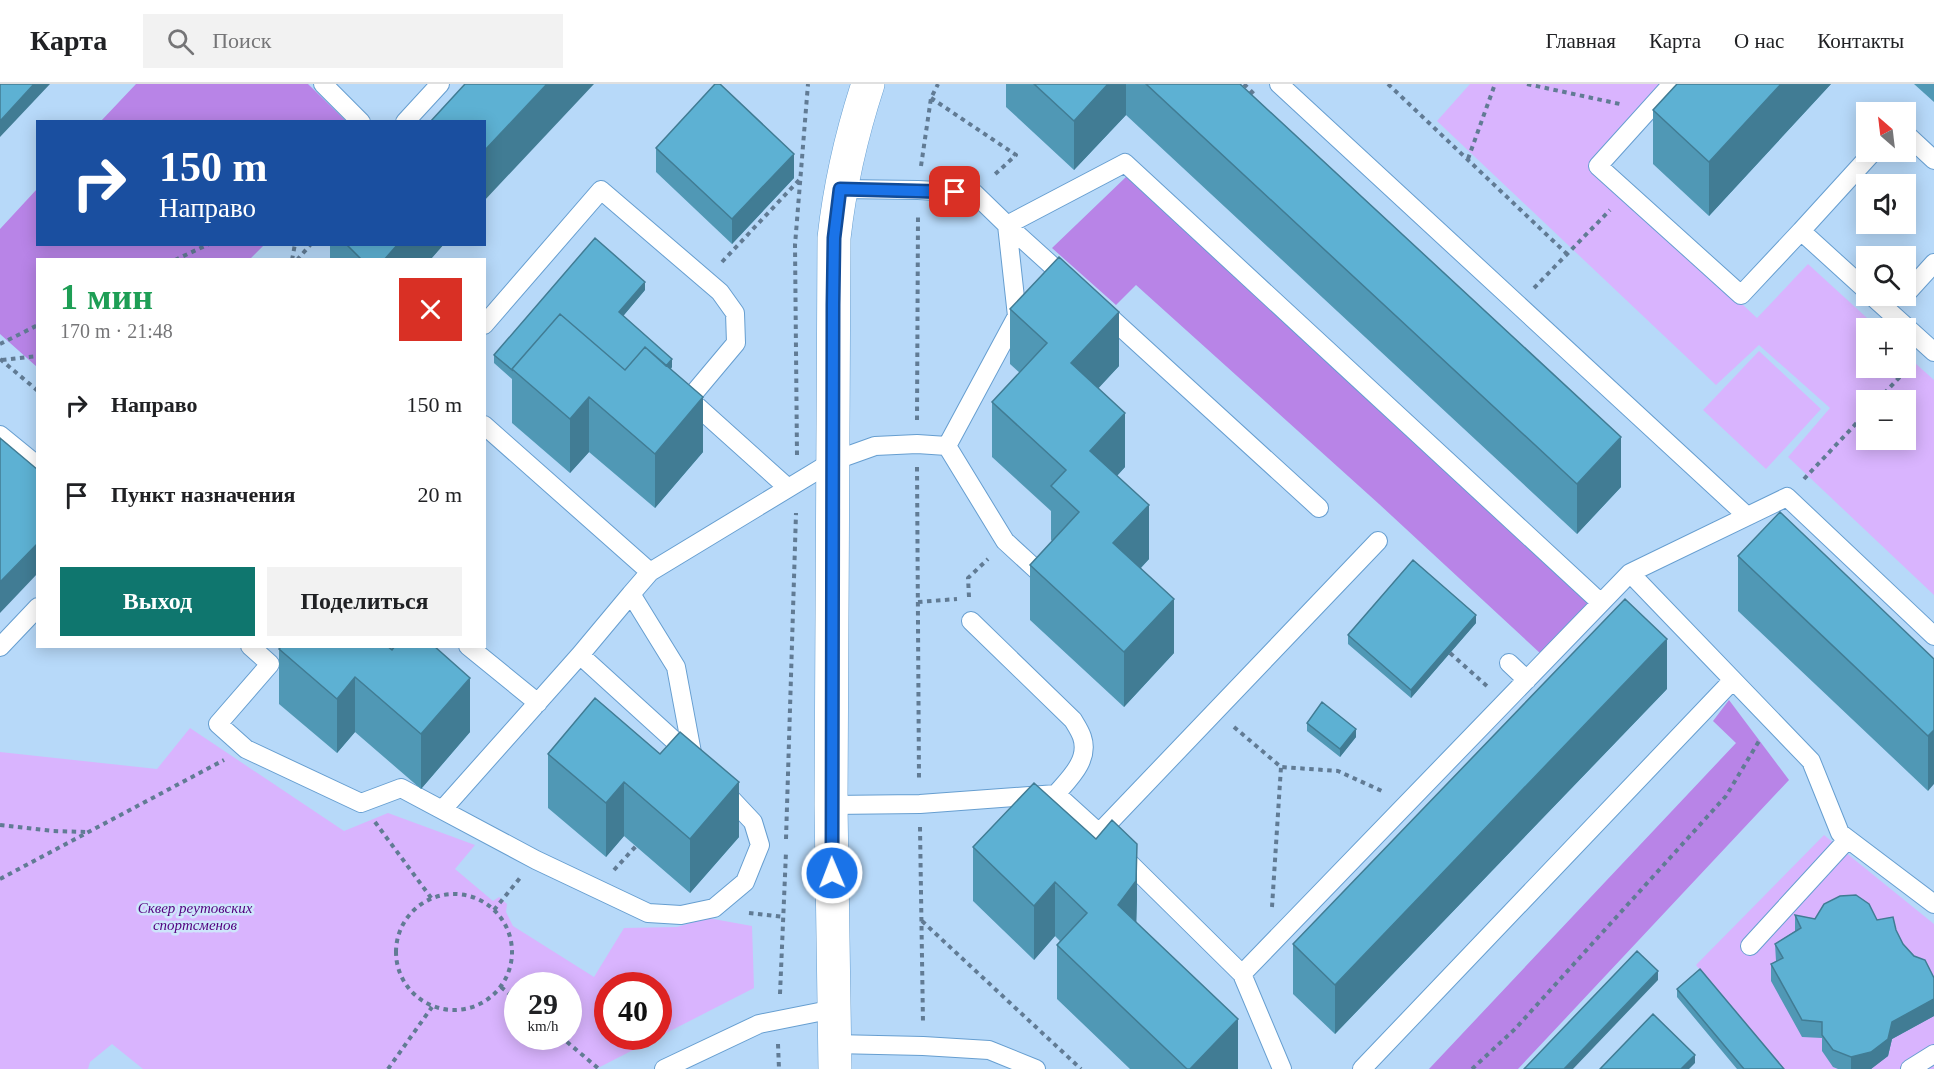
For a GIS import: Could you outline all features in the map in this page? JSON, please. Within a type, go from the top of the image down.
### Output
[{"type":"street","points":[[835,1056],[831,805],[834,238],[840,189],[855,124],[868,84]]},
{"type":"lane","points":[[323,84],[360,120]]},
{"type":"lane","points":[[407,120],[440,84]]},
{"type":"lane","points":[[1279,84],[1747,516]]},
{"type":"lane","points":[[1672,84],[1598,166],[1741,295],[1864,162]]},
{"type":"lane","points":[[1916,143],[1934,159]]},
{"type":"lane","points":[[1007,225],[1125,163],[1601,603]]},
{"type":"lane","points":[[840,189],[974,193],[1319,508]]},
{"type":"lane","points":[[486,323],[601,190],[720,292],[735,313],[736,343],[688,399],[788,488]]},
{"type":"lane","points":[[946,446],[1017,316],[1007,225]]},
{"type":"lane","points":[[1801,231],[1856,281]]},
{"type":"lane","points":[[1916,283],[1934,263]]},
{"type":"lane","points":[[1883,306],[1931,349]]},
{"type":"lane","points":[[1890,312],[1895,306]]},
{"type":"lane","points":[[486,427],[650,572]]},
{"type":"lane","points":[[0,435],[36,464]]},
{"type":"lane","points":[[443,810],[650,572],[833,461],[875,446],[917,444],[946,446]]},
{"type":"lane","points":[[946,446],[1005,541],[1042,575]]},
{"type":"lane","points":[[1242,974],[1630,573],[1787,497],[1934,636]]},
{"type":"lane","points":[[1099,833],[1378,541]]},
{"type":"lane","points":[[1630,573],[1811,761],[1840,832],[1934,904]]},
{"type":"lane","points":[[631,594],[676,667],[693,758]]},
{"type":"lane","points":[[0,647],[36,609]]},
{"type":"lane","points":[[971,621],[1073,720],[1083,738],[1082,758],[1077,769],[1056,795]]},
{"type":"lane","points":[[252,648],[270,663],[218,724],[246,748],[361,803],[400,788],[536,860],[648,913],[681,915],[714,908],[745,882],[760,845],[753,822],[693,758],[580,655]]},
{"type":"lane","points":[[470,648],[538,702]]},
{"type":"lane","points":[[1509,663],[1527,680]]},
{"type":"lane","points":[[1362,1069],[1733,680]]},
{"type":"lane","points":[[831,805],[920,804],[1056,795],[1099,833],[1242,974],[1282,1069]]},
{"type":"lane","points":[[1750,946],[1848,839]]},
{"type":"lane","points":[[664,1069],[759,1024],[834,1009]]},
{"type":"lane","points":[[835,1056],[923,1046],[989,1050],[1036,1069]]},
{"type":"lane","points":[[1910,1069],[1934,1054]]},
{"type":"path","points":[[923,1046],[917,444],[918,190],[931,99],[938,84]]},
{"type":"path","points":[[1388,84],[1567,254]]},
{"type":"path","points":[[1468,159],[1495,84]]},
{"type":"path","points":[[1527,84],[1649,110]]},
{"type":"path","points":[[1242,95],[1248,88]]},
{"type":"path","points":[[931,99],[1016,155],[974,193]]},
{"type":"path","points":[[705,280],[765,212],[801,178]]},
{"type":"path","points":[[1518,305],[1610,209]]},
{"type":"path","points":[[179,258],[205,246]]},
{"type":"path","points":[[299,258],[309,246]]},
{"type":"path","points":[[0,344],[36,326]]},
{"type":"path","points":[[1888,390],[1931,349]]},
{"type":"path","points":[[1,360],[36,356]]},
{"type":"path","points":[[1,360],[36,389]]},
{"type":"path","points":[[1787,497],[1856,424]]},
{"type":"path","points":[[918,602],[970,598],[968,578],[1005,541]]},
{"type":"path","points":[[1450,654],[1505,702]]},
{"type":"path","points":[[1215,711],[1281,767],[1338,771],[1408,803]]},
{"type":"path","points":[[1472,1069],[1515,1029],[1726,796],[1771,720]]},
{"type":"path","points":[[0,879],[246,748]]},
{"type":"path","points":[[1281,767],[1271,914],[1284,930]]},
{"type":"path","points":[[361,803],[432,899]]},
{"type":"path","points":[[0,825],[53,831],[90,832]]},
{"type":"path","points":[[494,910],[536,860]]},
{"type":"path","points":[[448,894],[464,895],[480,900],[494,910],[505,923],[511,939],[513,956],[509,972],[501,987],[487,1001],[470,1009],[451,1011],[432,1007],[406,986],[398,970],[396,952],[398,935],[406,920],[418,907],[432,899],[448,894]]},
{"type":"path","points":[[778,1019],[784,917]]},
{"type":"path","points":[[922,921],[1081,1069]]},
{"type":"path","points":[[388,1069],[432,1007]]},
{"type":"path","points":[[577,1050],[599,1069]]},
{"type":"green space","points":[[1470,84],[1670,84],[1596,168],[1757,318],[1808,264],[1867,318],[1856,318],[1856,378],[1916,378],[1916,364],[1934,380],[1934,595],[1788,457],[1830,408],[1759,345],[1716,385],[1437,121]]},
{"type":"green space","points":[[1759,351],[1821,409],[1766,469],[1703,410]]},
{"type":"green space","name":"Сквер реутовских спортсменов","points":[[190,728],[344,831],[388,813],[475,845],[455,869],[493,901],[499,897],[507,904],[506,912],[513,926],[594,977],[594,1050],[633,1050],[596,1069],[143,1069],[112,1044],[90,1062],[88,1069],[0,1069],[0,752],[157,769]]},
{"type":"green space","points":[[1824,835],[1934,924],[1934,1069],[1779,1069],[1696,965]]},
{"type":"green space","name":"Сквер реутовских спортсменов","points":[[708,918],[752,926],[754,988],[672,1030],[672,972],[597,972],[624,928],[677,927]]},
{"type":"shaded area","points":[[136,84],[308,84],[345,120],[102,120]]},
{"type":"shaded area","points":[[1127,176],[1590,604],[1541,654],[1136,285],[1116,305],[1052,248]]},
{"type":"shaded area","points":[[36,190],[36,246],[263,246],[251,258],[36,258],[36,366],[0,334],[0,229]]},
{"type":"shaded area","points":[[1729,700],[1789,780],[1518,1069],[1429,1069],[1736,743],[1713,721]]},
{"type":"building","points":[[0,84],[34,84],[0,121]]},
{"type":"building","points":[[465,84],[547,84],[486,149],[486,120],[432,120]]},
{"type":"building","points":[[715,84],[720,84],[794,154],[732,219],[656,148]]},
{"type":"building","points":[[1034,84],[1108,84],[1074,121]]},
{"type":"building","points":[[1146,84],[1240,84],[1621,437],[1577,484]]},
{"type":"building","points":[[1677,84],[1781,84],[1709,162],[1653,110]]},
{"type":"building","points":[[595,238],[645,282],[619,312],[672,359],[666,366],[645,347],[625,370],[560,314],[512,370],[494,355]]},
{"type":"building","points":[[348,246],[396,246],[386,258],[360,258]]},
{"type":"building","points":[[1059,257],[1119,312],[1071,363],[1125,413],[1090,451],[1149,505],[1113,543],[1174,599],[1124,652],[1030,565],[1079,512],[1051,486],[1066,470],[992,402],[1047,343],[1010,309]]},
{"type":"building","points":[[560,314],[625,370],[645,347],[703,397],[655,454],[589,397],[570,419],[512,369]]},
{"type":"building","points":[[0,438],[36,468],[36,545],[0,582]]},
{"type":"building","points":[[1780,512],[1934,659],[1934,730],[1928,736],[1738,556]]},
{"type":"building","points":[[1413,560],[1476,615],[1411,690],[1348,635]]},
{"type":"building","points":[[1625,599],[1667,639],[1335,985],[1293,944]]},
{"type":"building","points":[[436,648],[470,678],[421,734],[355,677],[337,699],[279,649]]},
{"type":"building","points":[[595,698],[660,754],[680,732],[739,782],[690,839],[624,782],[606,803],[548,754]]},
{"type":"building","points":[[1322,702],[1356,729],[1340,749],[1307,723]]},
{"type":"building","points":[[1034,783],[1096,839],[1112,820],[1137,844],[1136,881],[1118,905],[1238,1019],[1190,1069],[1187,1069],[1057,945],[1087,913],[1055,882],[1034,906],[973,847]]},
{"type":"building","points":[[1856,895],[1869,904],[1877,920],[1893,917],[1903,944],[1914,956],[1925,960],[1934,978],[1934,999],[1892,1022],[1888,1039],[1871,1052],[1851,1057],[1833,1050],[1822,1035],[1822,1022],[1802,1020],[1771,964],[1783,958],[1775,944],[1801,928],[1795,915],[1815,919],[1824,904],[1840,896]]},
{"type":"building","points":[[1637,951],[1658,971],[1564,1069],[1524,1069]]},
{"type":"building","points":[[1700,969],[1784,1069],[1744,1069],[1677,989]]},
{"type":"building","points":[[1653,1014],[1695,1055],[1681,1069],[1600,1069]]},
{"type":"route","points":[[832,873],[833,305],[834,238],[840,189],[955,192]]}]
